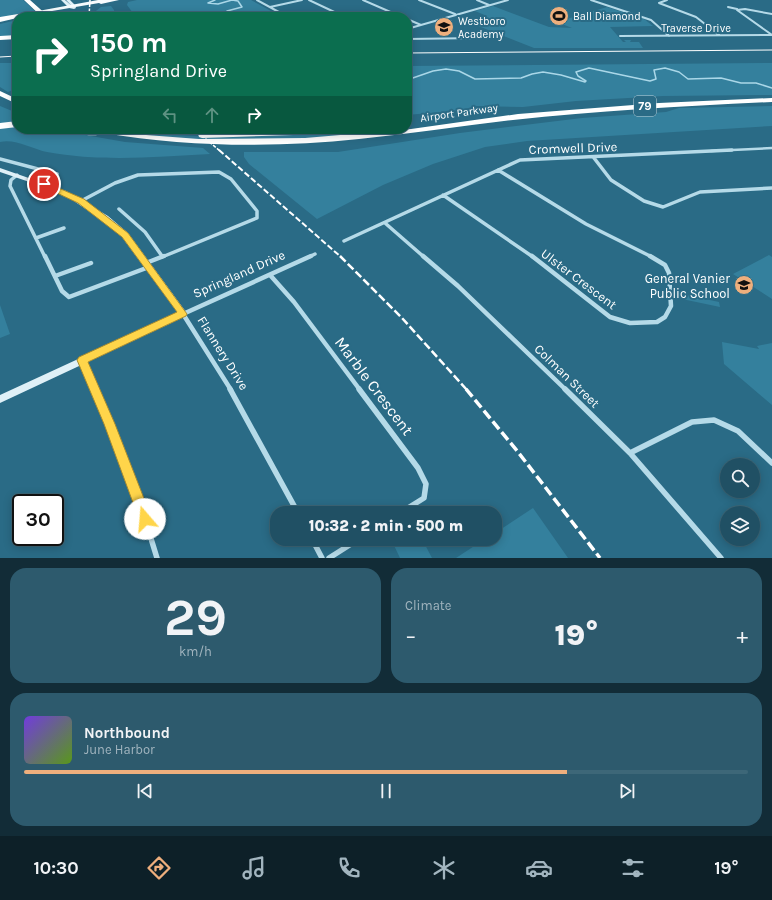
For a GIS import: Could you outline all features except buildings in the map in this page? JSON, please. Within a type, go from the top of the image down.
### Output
[{"type":"highway","points":[[27,0],[41,12]]},
{"type":"highway","points":[[0,21],[12,19]]},
{"type":"highway","points":[[0,38],[12,37]]},
{"type":"highway","points":[[0,93],[12,98]]},
{"type":"highway","points":[[0,97],[12,99]]},
{"type":"highway","name":"Airport Parkway","points":[[412,126],[659,105],[772,100]]},
{"type":"highway","name":"Airport Parkway","points":[[412,131],[518,117]]},
{"type":"highway","points":[[0,126],[12,125]]},
{"type":"highway","points":[[108,134],[165,139]]},
{"type":"highway","name":"Airport Parkway","points":[[128,134],[165,139],[238,143],[311,142],[390,134]]},
{"type":"main road","points":[[41,12],[56,7],[62,0]]},
{"type":"main road","points":[[68,0],[84,2],[105,0]]},
{"type":"main road","points":[[49,12],[105,0]]},
{"type":"main road","points":[[73,7],[117,0]]},
{"type":"main road","points":[[0,21],[12,20]]},
{"type":"street","points":[[62,0],[73,7]]},
{"type":"street","points":[[68,0],[73,7]]},
{"type":"street","points":[[257,0],[279,12]]},
{"type":"street","points":[[270,7],[302,0]]},
{"type":"street","points":[[309,0],[334,12]]},
{"type":"street","points":[[363,0],[391,12]]},
{"type":"street","points":[[419,0],[455,14]]},
{"type":"street","points":[[477,0],[490,5]]},
{"type":"street","points":[[412,28],[455,14],[508,0]]},
{"type":"street","points":[[592,0],[651,20],[669,36]]},
{"type":"street","points":[[667,0],[659,3],[696,17],[720,36]]},
{"type":"street","points":[[728,6],[772,14]]},
{"type":"street","points":[[738,9],[772,35]]},
{"type":"street","points":[[412,22],[421,26]]},
{"type":"street","points":[[412,39],[479,38],[490,35]]},
{"type":"street","name":"Traverse Drive","points":[[620,36],[772,35]]},
{"type":"street","name":"Cromwell Drive","points":[[344,241],[520,160],[594,158],[772,148]]},
{"type":"street","points":[[594,158],[611,180],[644,201],[663,207],[700,192],[772,188]]},
{"type":"street","points":[[0,159],[57,174],[44,184]]},
{"type":"street","name":"Flannery Drive","points":[[0,170],[44,184],[81,201],[125,235],[183,314],[239,403],[294,506]]},
{"type":"street","name":"Ulster Crescent","points":[[443,195],[516,244],[610,317],[630,323],[649,324],[657,322],[665,317],[671,306],[669,273],[666,265],[659,260],[586,224],[498,170]]},
{"type":"street","points":[[17,175],[11,180],[10,186],[62,291],[69,297],[147,265],[162,256],[251,220],[258,215],[258,211],[231,179],[219,172],[138,175],[113,182],[81,201]]},
{"type":"street","points":[[119,209],[145,232],[162,256]]},
{"type":"street","name":"Colman Street","points":[[385,223],[458,286],[630,453],[721,558]]},
{"type":"street","points":[[36,238],[64,228]]},
{"type":"street","name":"Springland Drive","points":[[0,399],[315,254]]},
{"type":"street","points":[[55,276],[90,263]]},
{"type":"street","name":"Marble Crescent","points":[[270,275],[294,302],[418,468],[426,484],[424,498],[411,506]]},
{"type":"street","points":[[82,360],[141,506],[157,558]]},
{"type":"street","points":[[630,453],[692,422],[714,420],[738,431],[772,463]]},
{"type":"street","points":[[316,546],[322,558]]},
{"type":"street","points":[[329,558],[348,546]]},
{"type":"shaded area","points":[[0,0],[23,0],[35,11],[12,12],[12,16],[0,19]]},
{"type":"shaded area","points":[[137,0],[251,0],[273,12],[132,12],[127,5],[128,2]]},
{"type":"shaded area","points":[[111,6],[114,12],[95,12],[101,7]]},
{"type":"shaded area","points":[[493,6],[549,27],[572,28],[557,22],[607,7],[644,19],[653,26],[610,27],[623,42],[626,42],[624,40],[631,40],[630,42],[639,42],[643,48],[534,48],[468,22],[487,16],[475,11]]},
{"type":"shaded area","points":[[12,21],[12,36],[0,37],[0,24]]},
{"type":"shaded area","points":[[0,63],[12,63],[12,90],[8,92],[0,87]]},
{"type":"shaded area","points":[[772,63],[772,95],[663,96],[576,101],[523,107],[477,106],[462,110],[412,115],[412,66]]},
{"type":"shaded area","points":[[0,106],[12,111],[12,124],[0,125]]},
{"type":"shaded area","points":[[772,106],[772,126],[527,141],[485,147],[433,164],[383,185],[317,219],[249,164],[244,157],[244,152],[338,152],[460,133],[582,118],[666,112],[679,108]]},
{"type":"shaded area","points":[[12,127],[12,134],[79,134],[125,142],[203,148],[210,154],[128,158],[67,155],[42,151],[11,141],[0,142],[0,128]]},
{"type":"shaded area","points":[[140,134],[234,137],[309,134],[378,134],[345,138],[214,141]]},
{"type":"shaded area","points":[[769,255],[772,257],[772,299],[733,274]]},
{"type":"shaded area","points":[[682,294],[719,302],[720,307],[682,299]]},
{"type":"shaded area","points":[[0,305],[10,334],[0,338]]},
{"type":"shaded area","points":[[722,342],[759,349],[757,346],[772,343],[772,405],[724,364]]},
{"type":"shaded area","points":[[533,508],[568,558],[456,558],[474,546],[502,546],[502,528]]},
{"type":"shaded area","points":[[394,546],[426,546],[432,558],[400,558]]},
{"type":"waterway","points":[[215,0],[208,3],[218,4],[232,0],[238,1],[242,7],[227,12]]},
{"type":"waterway","points":[[412,78],[433,71],[446,69],[459,71],[475,79],[521,78],[543,72],[561,75],[585,82],[586,81],[578,76],[576,72],[589,68],[650,81],[656,79],[654,70],[665,68],[679,72],[688,79],[721,78],[741,83],[756,83],[772,88]]},
{"type":"tram line","points":[[412,53],[772,50]]},
{"type":"tram line","points":[[0,57],[12,56]]},
{"type":"railway","points":[[89,12],[90,0]]},
{"type":"railway","points":[[200,134],[220,151]]},
{"type":"railway","points":[[219,150],[341,257]]},
{"type":"railway","points":[[341,257],[402,318],[467,390]]},
{"type":"railway","points":[[466,389],[518,452],[600,558]]},
{"type":"place","name":"Ball Diamond","points":[[559,16]]},
{"type":"place","name":"Westboro Academy","points":[[444,27]]},
{"type":"place","name":"General Vanier Public School","points":[[744,285]]},
{"type":"route","points":[[44,184],[81,201],[105,218],[125,235],[183,314],[82,360],[110,424],[145,519]]}]
